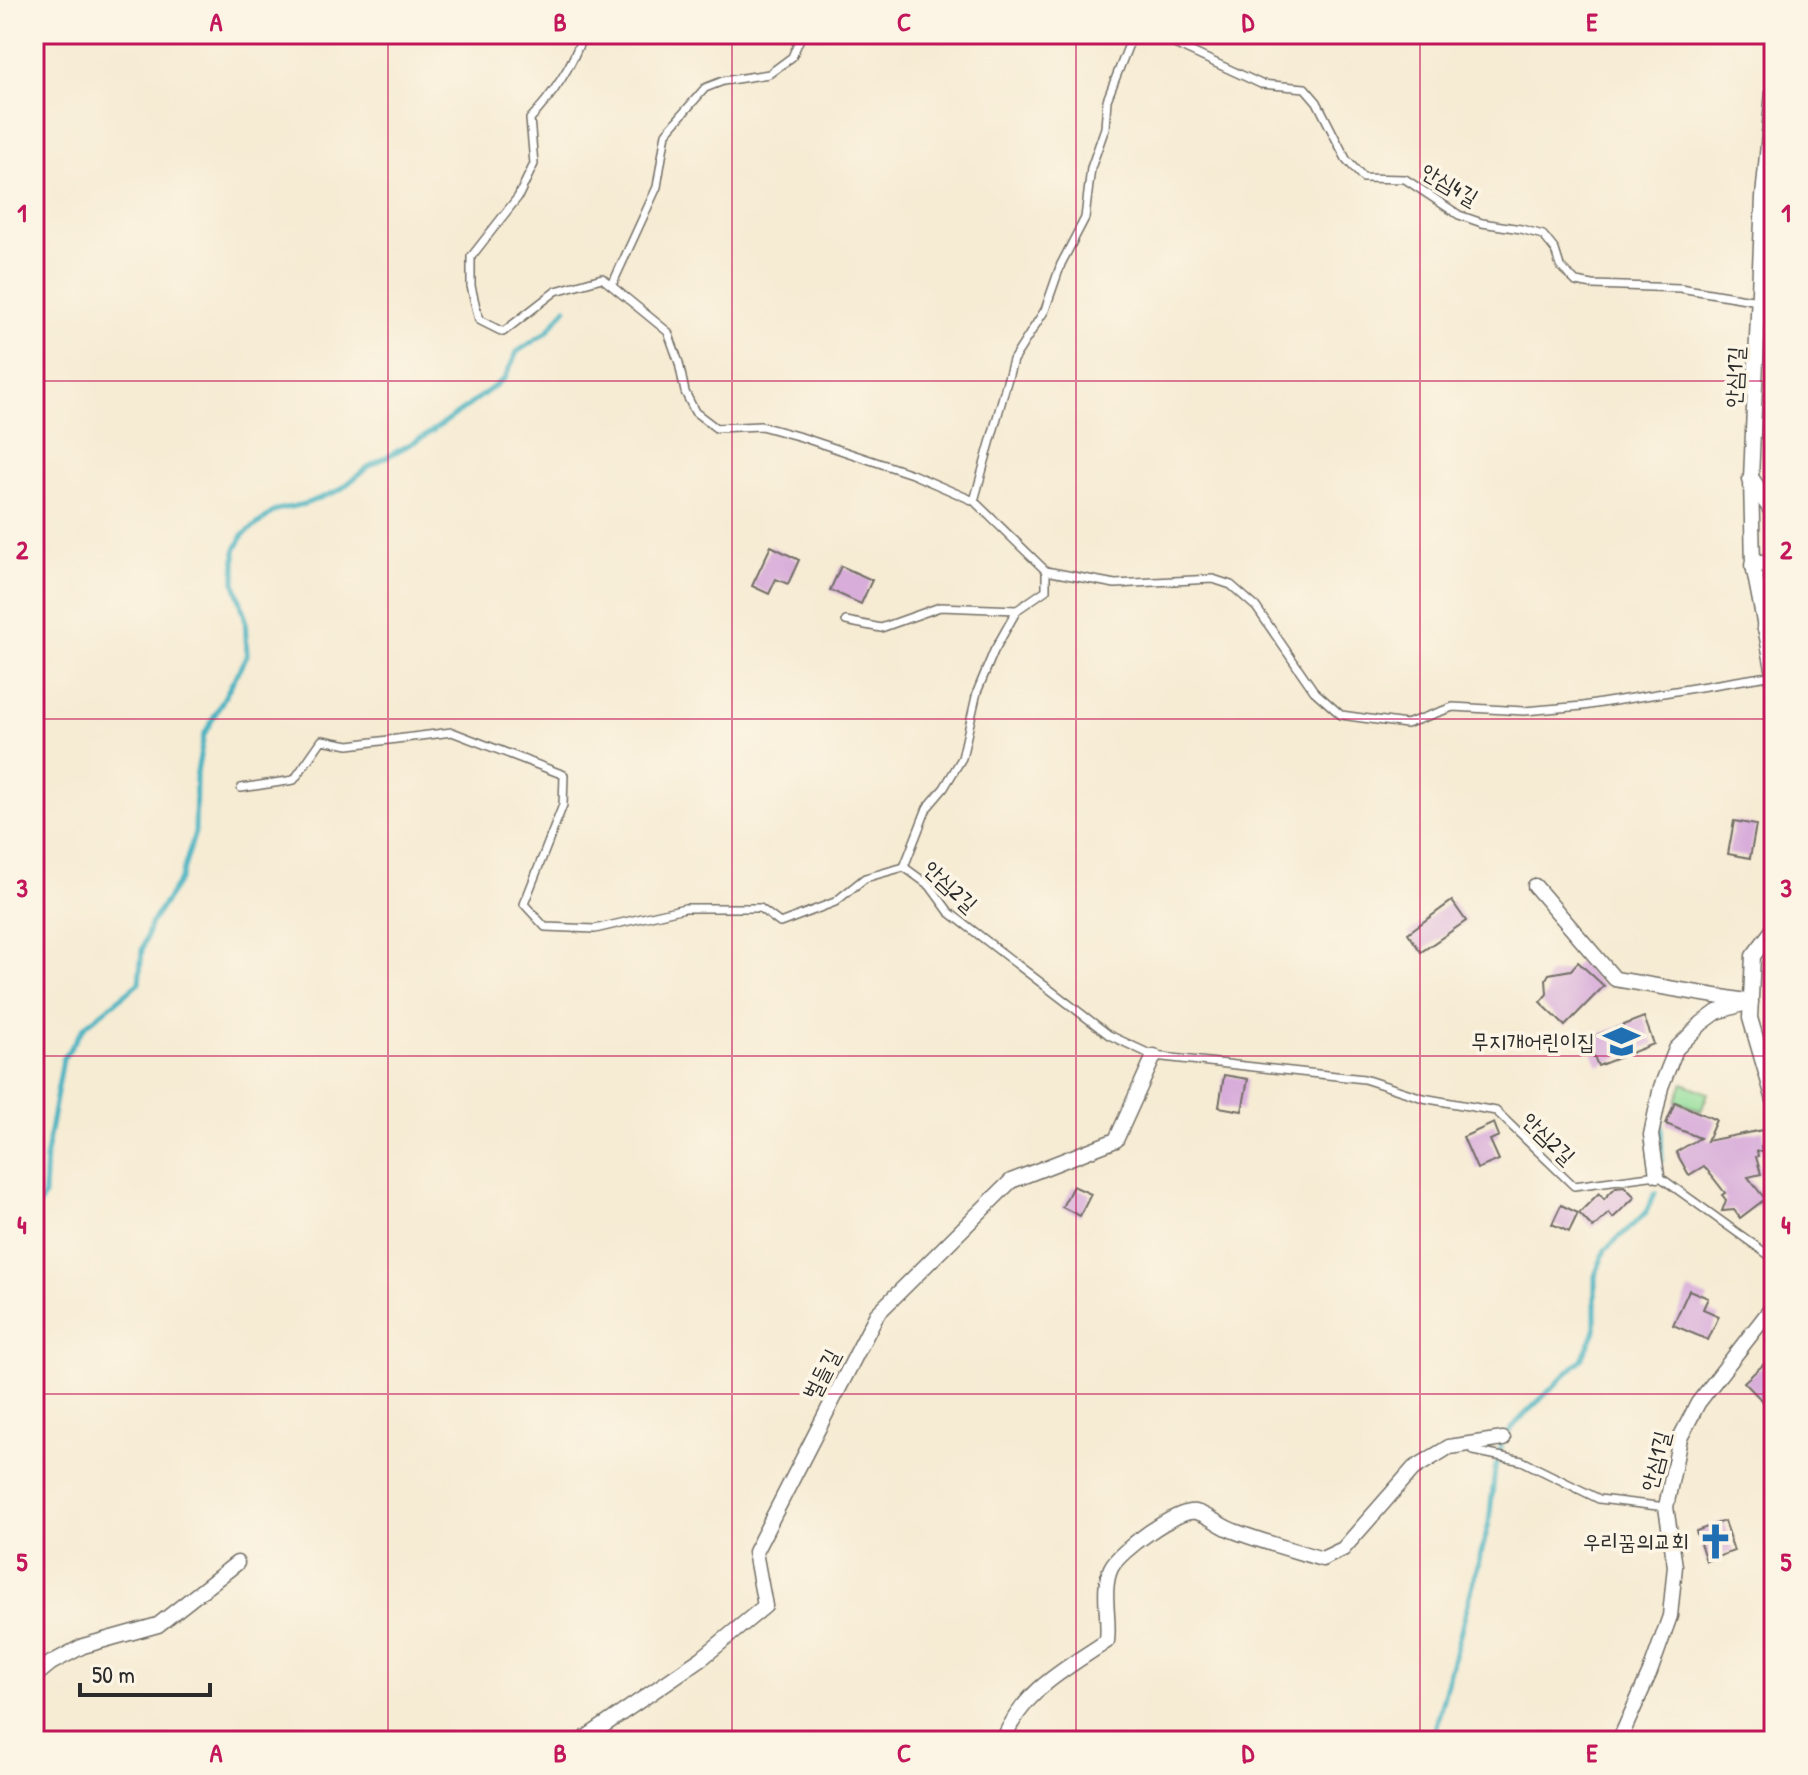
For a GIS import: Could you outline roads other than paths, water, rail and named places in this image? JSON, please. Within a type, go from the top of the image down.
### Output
[{"type":"street","name":"안심1길","points":[[1774,81],[1763,197],[1751,479],[1753,565],[1774,675]]},
{"type":"street","points":[[1751,479],[1774,513]]},
{"type":"street","points":[[1753,565],[1774,561]]},
{"type":"street","points":[[1765,627],[1774,610]]},
{"type":"street","points":[[1535,886],[1615,979],[1751,1002]]},
{"type":"street","points":[[1774,924],[1753,956],[1750,1018],[1774,1100]]},
{"type":"street","points":[[1657,1175],[1651,1135],[1661,1087],[1676,1049],[1717,1012],[1751,1002]]},
{"type":"street","name":"벌들길","points":[[581,1741],[702,1658],[765,1606],[755,1552],[877,1314],[1011,1181],[1116,1140],[1154,1056]]},
{"type":"street","name":"안심1길","points":[[1619,1741],[1650,1672],[1670,1616],[1675,1566],[1666,1507],[1680,1438],[1698,1403],[1774,1305]]},
{"type":"street","points":[[1003,1741],[1021,1707],[1043,1685],[1107,1641],[1107,1590],[1111,1568],[1121,1555],[1176,1515],[1195,1512],[1232,1531],[1322,1559],[1343,1549],[1413,1469],[1449,1447],[1503,1439]]},
{"type":"street","points":[[34,1677],[51,1663],[83,1646],[158,1625],[237,1563]]},
{"type":"lane","points":[[583,34],[578,50],[543,105],[530,119],[534,164],[518,197],[471,257],[471,286],[479,320],[503,332],[556,291],[602,278],[668,332],[685,392],[695,412],[716,428],[761,426],[912,474],[974,501],[1046,571],[1115,584],[1213,579],[1231,585],[1256,607],[1314,691],[1341,715],[1406,724],[1453,707],[1524,711],[1583,706],[1774,675]]},
{"type":"lane","points":[[612,285],[657,187],[666,133],[705,88],[723,81],[769,74],[792,57],[802,34]]},
{"type":"lane","points":[[974,501],[1013,360],[1045,310],[1061,264],[1085,218],[1091,168],[1105,128],[1107,100],[1133,34]]},
{"type":"lane","name":"안심4길","points":[[1153,34],[1261,84],[1305,88],[1317,102],[1346,159],[1363,178],[1405,179],[1459,215],[1482,223],[1543,235],[1555,250],[1560,266],[1576,282],[1680,288],[1760,302]]},
{"type":"lane","points":[[904,867],[927,808],[944,788],[962,758],[977,692],[994,651],[1017,610],[1046,590],[1046,571]]},
{"type":"lane","points":[[846,621],[881,628],[940,607],[1017,610]]},
{"type":"lane","name":"안심2길","points":[[241,788],[294,780],[322,740],[349,745],[452,732],[564,775],[563,805],[524,904],[545,927],[595,929],[685,908],[760,908],[780,923],[835,902],[865,878],[904,867],[930,886],[949,912],[1109,1035],[1154,1056],[1364,1079],[1423,1098],[1496,1111],[1574,1186],[1657,1175]]},
{"type":"lane","points":[[1657,1175],[1774,1259]]},
{"type":"lane","points":[[1474,1451],[1522,1461],[1599,1499],[1666,1507]]},
{"type":"waterway","points":[[34,1214],[44,1196],[46,1154],[63,1059],[85,1026],[139,983],[142,950],[151,923],[181,878],[195,832],[196,777],[204,735],[247,655],[245,617],[235,583],[235,551],[243,535],[276,510],[305,504],[340,490],[368,467],[425,436],[468,406],[505,378],[517,352],[547,332],[566,308]]},
{"type":"waterway","points":[[1661,1118],[1662,1160]]},
{"type":"waterway","points":[[1432,1741],[1489,1523],[1495,1469],[1503,1439],[1582,1359],[1595,1331],[1595,1276],[1605,1250],[1645,1214],[1655,1193]]},
{"type":"place","name":"무지개어린이집","points":[[1621,1041]]},
{"type":"place","name":"우리꿈의교회","points":[[1715,1541]]}]
